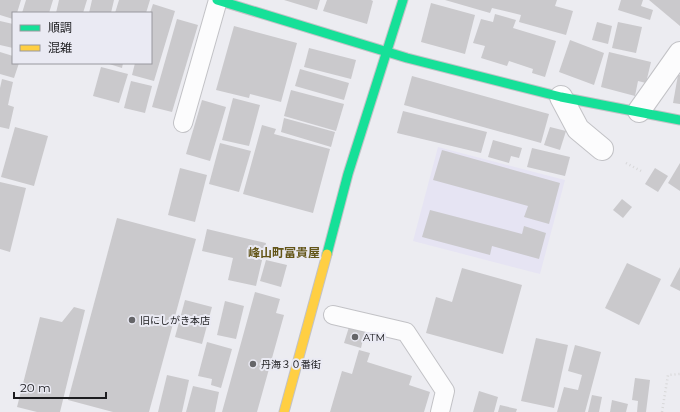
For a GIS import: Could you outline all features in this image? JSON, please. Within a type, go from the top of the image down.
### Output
[{"type":"street","points":[[217,0],[387,53],[561,97],[680,120]]},
{"type":"street","points":[[284,412],[348,174],[403,0]]},
{"type":"street","points":[[639,111],[680,53]]},
{"type":"street","points":[[561,97],[578,129],[602,149]]},
{"type":"lane","points":[[183,123],[217,0]]},
{"type":"lane","points":[[333,315],[406,332],[445,391],[440,412]]},
{"type":"path","points":[[662,412],[668,375],[680,374]]},
{"type":"shaded area","points":[[438,147],[565,180],[540,274],[413,241]]},
{"type":"building","points":[[0,0],[21,0],[17,12],[12,12],[12,19],[0,15]]},
{"type":"building","points":[[26,0],[53,0],[49,12],[22,12]]},
{"type":"building","points":[[59,0],[87,0],[83,12],[56,12]]},
{"type":"building","points":[[92,0],[114,0],[111,12],[89,12]]},
{"type":"building","points":[[119,0],[150,0],[146,12],[115,12]]},
{"type":"building","points":[[284,0],[320,0],[317,10]]},
{"type":"building","points":[[327,0],[373,1],[367,24],[323,11]]},
{"type":"building","points":[[445,0],[557,0],[555,6],[573,11],[566,35],[519,22],[521,15],[492,8],[490,13]]},
{"type":"building","points":[[621,0],[643,0],[641,6],[653,10],[650,20],[618,10]]},
{"type":"building","points":[[649,0],[680,0],[680,26]]},
{"type":"building","points":[[431,3],[475,15],[465,54],[421,42]]},
{"type":"building","points":[[153,4],[175,11],[154,81],[132,75],[135,64],[152,64],[152,12],[150,12]]},
{"type":"building","points":[[495,14],[516,20],[513,28],[556,41],[545,77],[532,73],[533,69],[509,61],[507,66],[481,58],[485,46],[473,43],[481,19],[493,22]]},
{"type":"building","points":[[177,19],[198,25],[172,112],[152,107]]},
{"type":"building","points":[[0,21],[12,24],[12,48],[0,45]]},
{"type":"building","points":[[597,22],[612,26],[608,44],[592,40]]},
{"type":"building","points":[[618,22],[642,27],[636,53],[612,48]]},
{"type":"building","points":[[234,26],[297,43],[281,102],[250,94],[249,98],[216,90]]},
{"type":"building","points":[[570,40],[604,53],[594,85],[559,72]]},
{"type":"building","points":[[309,48],[356,60],[351,79],[304,67]]},
{"type":"building","points":[[0,52],[12,56],[12,64],[19,64],[14,78],[0,74]]},
{"type":"building","points":[[609,52],[651,62],[646,83],[638,81],[635,96],[601,87]]},
{"type":"building","points":[[109,64],[123,64],[122,68]]},
{"type":"building","points":[[101,67],[128,74],[119,103],[93,96]]},
{"type":"building","points":[[300,69],[349,83],[344,100],[295,86]]},
{"type":"building","points":[[678,75],[680,75],[680,104],[673,103]]},
{"type":"building","points":[[412,76],[549,114],[541,143],[404,105]]},
{"type":"building","points":[[2,79],[13,82],[8,105],[14,107],[9,129],[0,127],[0,88]]},
{"type":"building","points":[[131,81],[152,86],[145,113],[124,108]]},
{"type":"building","points":[[291,90],[344,104],[336,131],[284,116]]},
{"type":"building","points":[[233,98],[260,105],[249,146],[222,140]]},
{"type":"building","points":[[202,100],[226,107],[210,161],[186,154]]},
{"type":"building","points":[[403,111],[487,132],[481,153],[397,133]]},
{"type":"building","points":[[284,118],[335,132],[331,147],[281,132]]},
{"type":"building","points":[[262,125],[276,129],[274,134],[330,149],[313,213],[243,194]]},
{"type":"building","points":[[15,127],[48,136],[34,186],[1,177]]},
{"type":"building","points":[[550,127],[566,131],[560,150],[544,145]]},
{"type":"building","points":[[493,140],[522,148],[519,158],[511,156],[509,163],[488,157]]},
{"type":"building","points":[[220,143],[251,151],[239,192],[209,184]]},
{"type":"building","points":[[532,148],[570,157],[565,176],[527,167]]},
{"type":"building","points":[[442,150],[560,183],[549,224],[524,217],[528,206],[433,180]]},
{"type":"building","points":[[680,163],[680,191],[668,183]]},
{"type":"building","points":[[180,168],[207,175],[195,222],[168,215]]},
{"type":"building","points":[[655,168],[668,176],[658,192],[645,184]]},
{"type":"building","points":[[0,182],[26,188],[10,252],[0,249]]},
{"type":"building","points":[[622,199],[632,207],[623,218],[613,210]]},
{"type":"building","points":[[430,210],[522,234],[524,226],[546,233],[539,259],[492,246],[490,255],[422,237]]},
{"type":"building","name":"旧にしがき本店","points":[[117,218],[196,239],[149,412],[113,412],[68,400]]},
{"type":"building","points":[[207,229],[266,243],[256,286],[228,280],[233,258],[202,251]]},
{"type":"building","points":[[266,260],[287,265],[281,287],[260,281]]},
{"type":"building","points":[[627,263],[661,279],[639,325],[605,308]]},
{"type":"building","points":[[680,267],[680,291],[670,286]]},
{"type":"building","points":[[462,268],[522,285],[503,354],[426,333],[436,297],[452,302]]},
{"type":"building","name":"丹海３０番街","points":[[255,292],[280,299],[276,313],[284,315],[257,412],[222,412]]},
{"type":"building","points":[[185,300],[212,307],[202,344],[175,337]]},
{"type":"building","points":[[225,301],[244,306],[236,339],[217,335]]},
{"type":"building","points":[[74,307],[85,310],[60,412],[37,412],[17,407],[40,317],[62,322]]},
{"type":"building","name":"ATM","points":[[349,327],[365,331],[361,348],[344,343]]},
{"type":"building","points":[[536,338],[568,345],[554,408],[521,401]]},
{"type":"building","points":[[207,342],[232,349],[221,388],[211,385],[212,379],[198,376]]},
{"type":"building","points":[[575,345],[601,352],[585,412],[557,412],[564,387],[578,390],[582,375],[568,371]]},
{"type":"building","points":[[359,350],[370,353],[367,362],[412,376],[409,385],[430,392],[424,412],[330,412],[342,371],[352,374]]},
{"type":"building","points":[[167,375],[189,380],[182,412],[158,412]]},
{"type":"building","points":[[635,378],[650,380],[646,412],[637,412],[638,401],[632,400]]},
{"type":"building","points":[[193,386],[219,392],[215,412],[186,412]]},
{"type":"building","points":[[479,391],[498,397],[494,412],[473,412]]},
{"type":"building","points":[[592,395],[602,397],[599,412],[588,412]]},
{"type":"building","points":[[612,400],[628,404],[626,412],[610,412]]},
{"type":"building","points":[[500,405],[517,409],[516,412],[498,412]]},
{"type":"traffic: fast","points":[[217,0],[407,58],[561,97],[680,120]]},
{"type":"traffic: fast","points":[[327,254],[348,174],[403,0]]},
{"type":"traffic: slow","points":[[284,412],[327,254]]},
{"type":"place","name":"旧にしがき本店","points":[[132,320]]},
{"type":"place","name":"ATM","points":[[355,337]]},
{"type":"place","name":"丹海３０番街","points":[[253,364]]},
{"type":"district","name":"峰山町富貴屋","points":[[284,253]]}]
